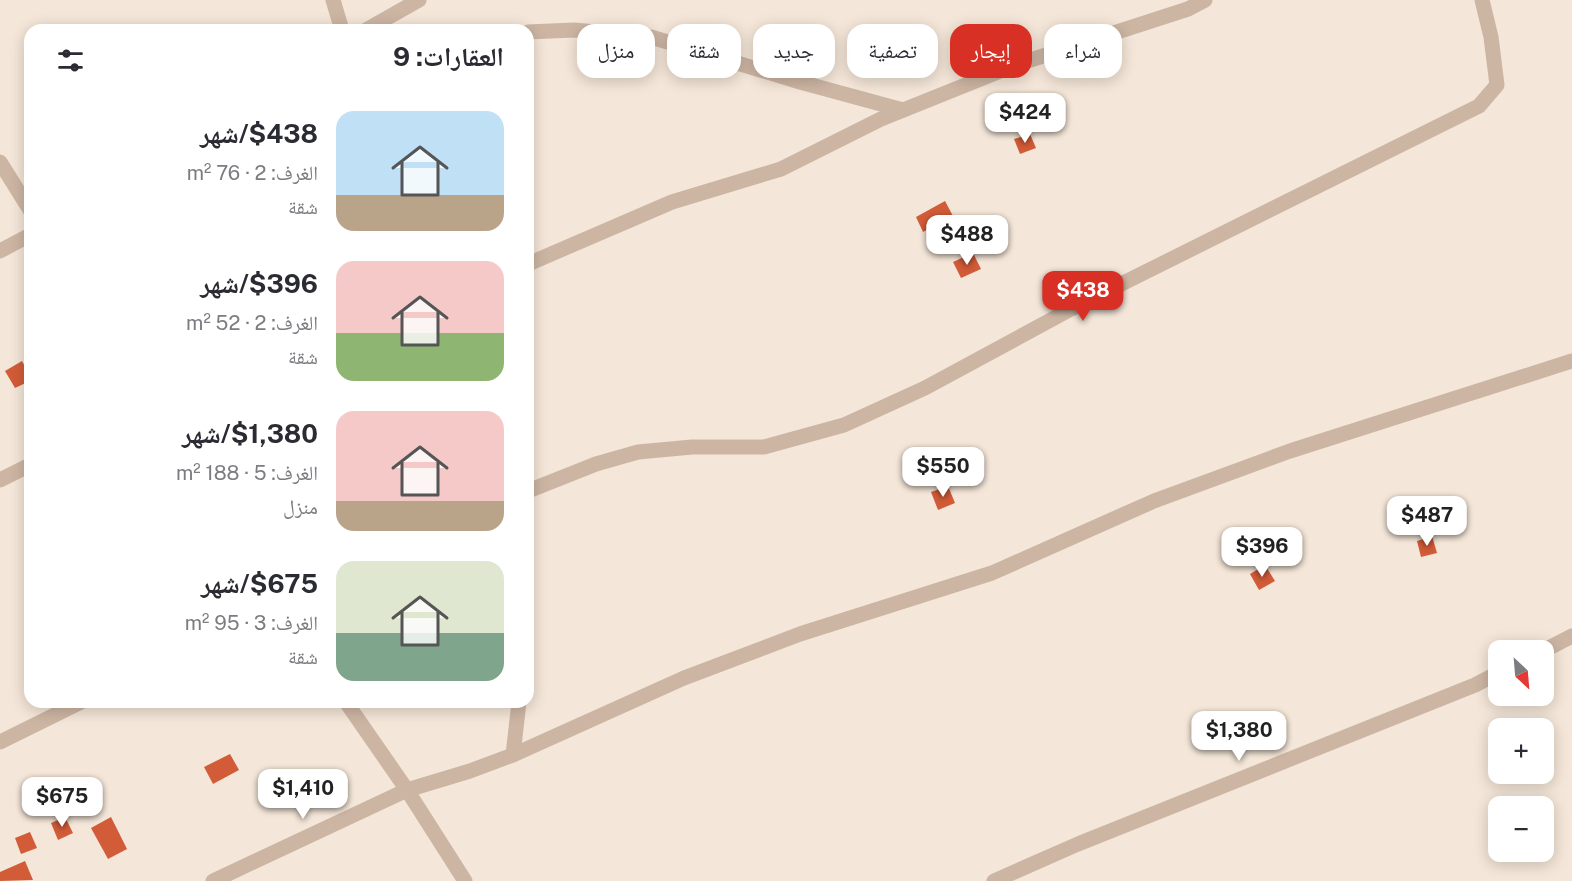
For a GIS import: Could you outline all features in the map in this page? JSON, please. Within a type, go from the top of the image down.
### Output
[{"type":"street","points":[[333,0],[340,24]]},
{"type":"street","points":[[377,24],[419,0]]},
{"type":"street","points":[[534,261],[672,202],[782,169],[903,110],[1018,64],[1188,9],[1205,0]]},
{"type":"street","points":[[534,488],[596,464],[638,452],[692,447],[764,447],[844,425],[925,388],[1071,309],[1479,106],[1497,85],[1491,37],[1482,0]]},
{"type":"street","points":[[534,32],[574,30],[651,37],[903,110]]},
{"type":"street","points":[[0,162],[24,200]]},
{"type":"street","points":[[0,251],[24,239]]},
{"type":"street","points":[[213,881],[406,790],[470,771],[513,755],[684,678],[800,634],[992,573],[1154,501],[1290,451],[1572,361]]},
{"type":"street","points":[[0,480],[24,468]]},
{"type":"street","points":[[1554,645],[1572,636]]},
{"type":"street","points":[[994,881],[1078,844],[1488,678]]},
{"type":"street","points":[[0,742],[69,708]]},
{"type":"street","points":[[350,708],[465,881]]},
{"type":"street","points":[[513,755],[518,708]]},
{"type":"building","points":[[1030,134],[1036,148],[1020,154],[1014,139]]},
{"type":"building","points":[[945,201],[953,216],[923,232],[916,217]]},
{"type":"building","points":[[973,253],[981,269],[961,278],[953,262]]},
{"type":"building","points":[[22,361],[24,384],[15,388],[5,371]]},
{"type":"building","points":[[948,486],[955,503],[938,510],[931,492]]},
{"type":"building","points":[[1432,536],[1437,553],[1421,557],[1417,541]]},
{"type":"building","points":[[1265,565],[1275,581],[1259,590],[1250,574]]},
{"type":"building","points":[[230,754],[239,770],[213,784],[204,767]]},
{"type":"building","points":[[65,817],[73,833],[58,840],[51,823]]},
{"type":"building","points":[[111,817],[127,849],[108,859],[91,828]]},
{"type":"building","points":[[30,832],[37,848],[21,854],[15,838]]},
{"type":"building","points":[[25,861],[33,880],[0,881],[0,872]]}]
